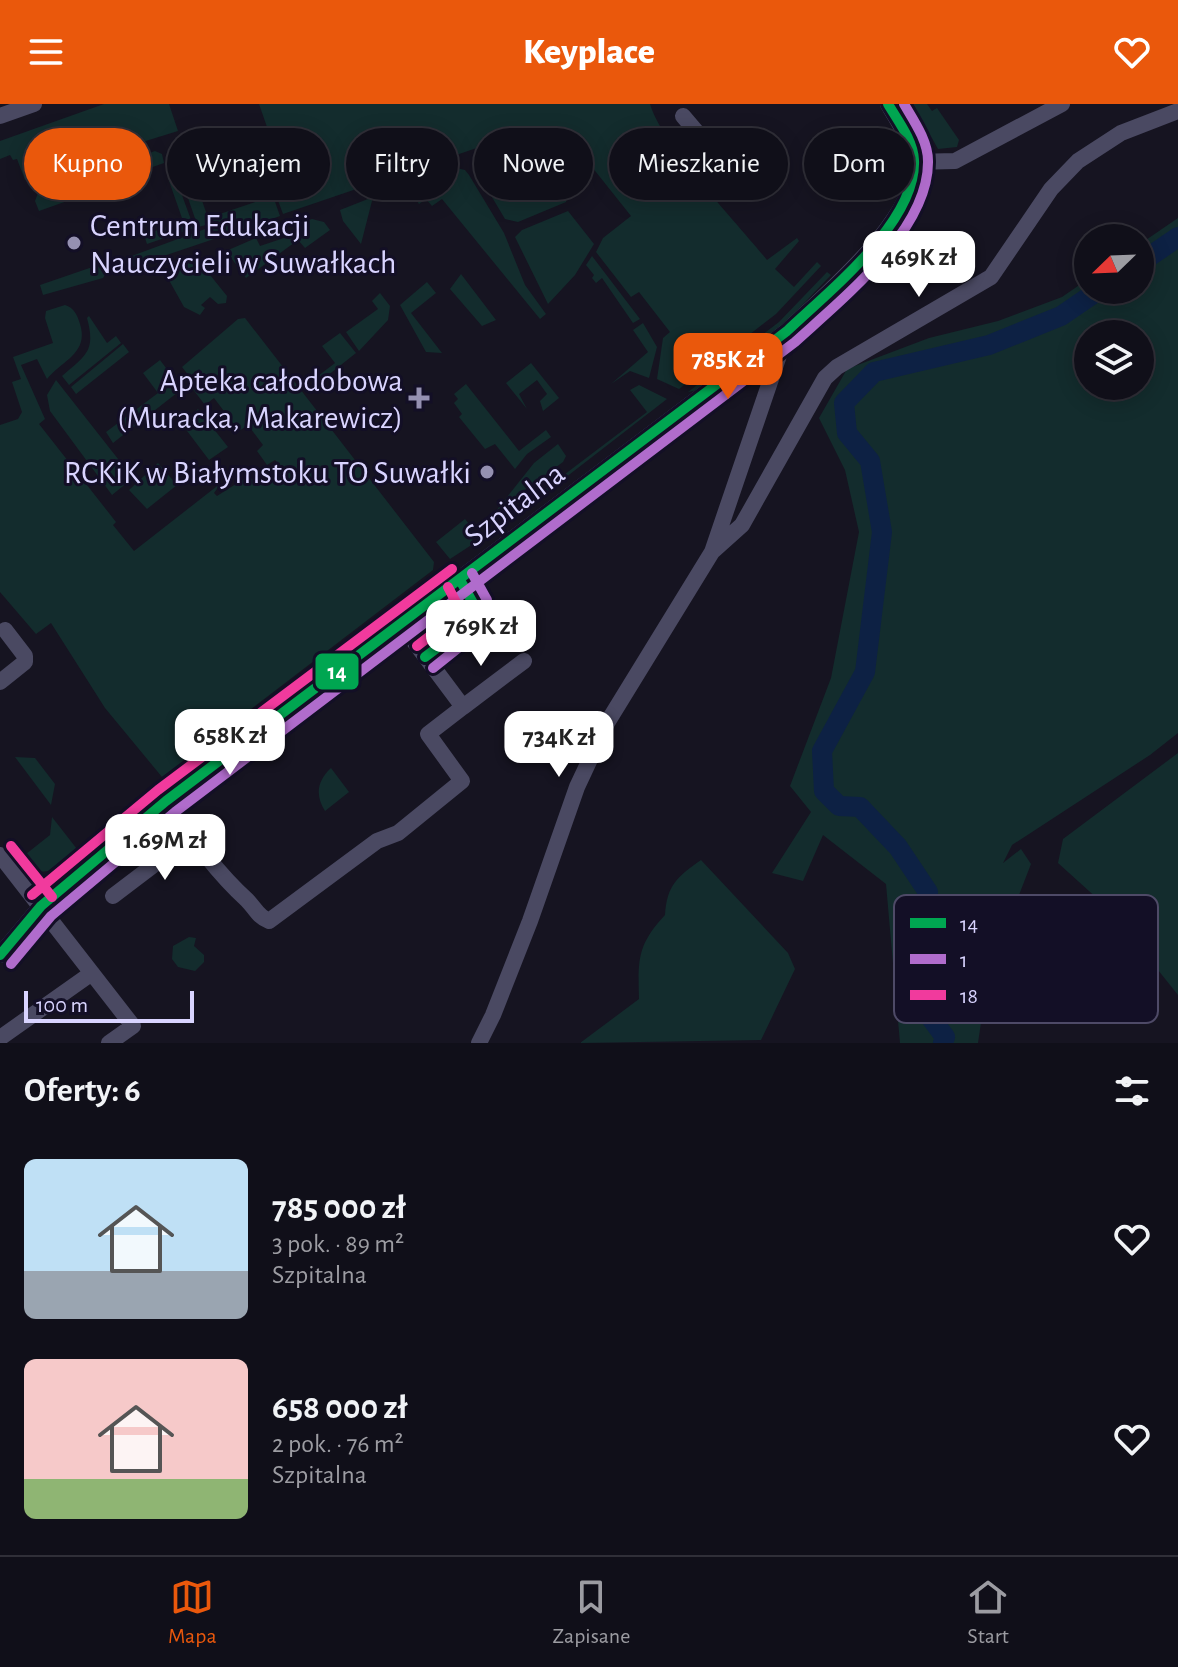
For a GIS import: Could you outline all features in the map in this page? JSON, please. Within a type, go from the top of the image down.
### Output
[{"type":"street","points":[[0,116],[34,104]]},
{"type":"street","points":[[888,104],[901,128]]},
{"type":"street","points":[[914,162],[955,161],[1062,104]]},
{"type":"street","points":[[712,552],[742,525],[825,378],[837,367],[991,277],[1051,189],[1078,161],[1121,133],[1178,111]]},
{"type":"street","points":[[683,116],[693,128]]},
{"type":"street","name":"Szpitalna","points":[[0,955],[41,906],[166,801],[787,331],[866,251],[905,200]]},
{"type":"street","points":[[479,1043],[493,1015],[577,787],[595,749],[712,552],[787,331]]},
{"type":"street","points":[[401,624],[463,707]]},
{"type":"street","points":[[0,682],[25,662],[25,656],[5,630]]},
{"type":"street","points":[[166,801],[232,890],[248,901],[261,919],[269,921],[377,841],[398,833],[462,781],[428,734],[524,661]]},
{"type":"street","points":[[113,896],[192,836]]},
{"type":"street","points":[[0,855],[133,1026],[109,1043]]},
{"type":"street","points":[[0,1038],[92,973]]},
{"type":"green space","points":[[104,104],[169,104],[177,128],[167,128],[167,134],[151,139],[151,128],[37,128]]},
{"type":"green space","points":[[259,104],[650,104],[661,128],[609,128],[609,188],[593,168],[593,128],[474,128],[474,149],[458,154],[458,128],[346,128],[346,193],[330,198],[330,128],[267,128]]},
{"type":"green space","points":[[913,104],[927,104],[932,111],[937,108],[959,140],[957,147],[938,149]]},
{"type":"green space","points":[[24,132],[24,177],[17,159],[13,160],[10,155],[0,159],[0,141]]},
{"type":"green space","points":[[151,152],[162,154],[164,163],[151,168]]},
{"type":"green space","points":[[458,168],[465,170],[474,183],[474,200],[484,200],[504,233],[525,285],[546,314],[540,319],[443,200],[458,200]]},
{"type":"green space","points":[[35,200],[70,200],[39,211]]},
{"type":"green space","points":[[176,200],[184,200],[194,228],[147,244],[144,235],[183,221]]},
{"type":"green space","points":[[189,200],[202,200],[208,218],[261,200],[274,200],[280,216],[216,239],[206,225],[198,227]]},
{"type":"green space","points":[[278,200],[324,200],[283,214]]},
{"type":"green space","points":[[372,200],[361,244],[343,221],[340,210]]},
{"type":"green space","points":[[427,200],[441,200],[432,206]]},
{"type":"green space","points":[[494,200],[566,200],[518,222],[505,219]]},
{"type":"green space","points":[[618,200],[716,200],[767,260],[797,238],[799,241],[775,269],[794,287],[817,262],[821,266],[776,314],[679,389],[657,379],[663,338],[670,332],[639,292],[631,297],[596,252],[603,238],[631,216]]},
{"type":"green space","points":[[568,211],[594,244],[575,275],[548,304],[515,237],[522,230]]},
{"type":"green space","points":[[1178,218],[1178,733],[1150,755],[1012,845],[1003,863],[1021,849],[1031,864],[1019,895],[894,895],[894,975],[886,884],[823,835],[803,881],[772,873],[811,812],[790,786],[831,678],[859,532],[845,470],[819,418],[847,369],[929,338],[998,321],[1062,297],[1074,289],[1074,304],[1154,304],[1154,234]]},
{"type":"green space","points":[[312,219],[324,222],[330,230],[305,248],[298,240],[246,278],[226,251],[256,238],[260,246],[296,234],[293,225]]},
{"type":"green space","points":[[205,229],[214,239],[128,268],[118,261]]},
{"type":"green space","points":[[592,256],[640,319],[633,323],[602,278],[596,283],[592,278],[594,275],[586,265]]},
{"type":"green space","points":[[107,262],[108,270],[103,278],[43,295],[40,285]]},
{"type":"green space","points":[[186,263],[202,265],[227,296],[226,303],[218,304],[210,297],[201,305],[205,308],[200,315],[184,307],[165,273]]},
{"type":"green space","points":[[827,272],[831,275],[785,323],[698,390],[688,392],[779,322]]},
{"type":"green space","points":[[461,274],[496,320],[482,326],[450,289]]},
{"type":"green space","points":[[427,282],[436,293],[411,313],[442,353],[426,352],[400,305]]},
{"type":"green space","points":[[380,293],[390,306],[388,320],[359,351],[346,332],[378,309],[372,301]]},
{"type":"green space","points":[[65,305],[75,312],[80,324],[82,334],[78,349],[47,379],[37,359],[21,365],[45,419],[39,424],[116,522],[113,525],[134,551],[221,483],[214,493],[217,496],[247,477],[263,483],[282,468],[275,460],[267,465],[257,451],[263,445],[248,425],[239,431],[214,398],[205,405],[185,379],[189,376],[182,367],[238,319],[245,318],[434,562],[433,570],[162,777],[105,708],[51,623],[36,634],[0,592],[0,425],[18,419],[22,412],[12,382],[21,379],[13,357],[53,343],[45,318],[46,311]]},
{"type":"green space","points":[[89,316],[107,343],[116,336],[121,343],[69,385],[62,376],[87,352]]},
{"type":"green space","points":[[643,323],[657,347],[649,378],[630,371],[611,384],[648,352],[633,330]]},
{"type":"green space","points":[[340,333],[356,353],[322,380],[318,376],[335,363],[322,346]]},
{"type":"green space","points":[[123,344],[129,352],[76,394],[71,387]]},
{"type":"green space","points":[[160,360],[182,389],[113,443],[106,432],[158,393],[143,373]]},
{"type":"green space","points":[[531,363],[559,398],[543,411],[540,401],[547,394],[537,380],[519,394],[527,409],[506,383]]},
{"type":"green space","points":[[56,380],[133,478],[112,495],[50,411],[47,395]]},
{"type":"green space","points":[[466,384],[519,451],[546,430],[551,437],[527,454],[515,469],[495,444],[485,449],[459,417],[462,414],[454,403],[458,399],[454,394]]},
{"type":"green space","points":[[639,385],[667,399],[521,512],[499,524],[647,412],[630,390]]},
{"type":"green space","points":[[198,409],[228,447],[209,460],[181,423]]},
{"type":"green space","points":[[558,444],[566,456],[563,462],[496,511],[534,463]]},
{"type":"green space","points":[[158,463],[177,485],[147,509],[129,490]]},
{"type":"green space","points":[[465,519],[470,525],[473,544],[450,559],[436,542]]},
{"type":"green space","points":[[1178,753],[1178,995],[1158,970],[1158,895],[1093,895],[1058,863],[1063,839]]},
{"type":"green space","points":[[15,757],[35,758],[55,784],[51,805]]},
{"type":"green space","points":[[331,768],[349,792],[325,811],[319,788]]},
{"type":"green space","points":[[52,817],[77,849],[48,871],[39,872],[26,854],[50,835]]},
{"type":"green space","points":[[701,860],[788,953],[795,969],[761,1040],[580,1043],[639,999],[639,963],[644,944],[665,915],[668,896],[675,883]]},
{"type":"green space","points":[[189,937],[196,938],[194,946],[204,955],[204,962],[195,971],[178,967],[172,959],[173,946]]},
{"type":"green space","points":[[898,1023],[981,1023],[978,1043],[900,1043]]},
{"type":"waterway","points":[[1154,253],[1178,237]]},
{"type":"waterway","points":[[928,895],[898,847],[860,807],[839,806],[824,791],[822,751],[865,672],[882,532],[870,461],[847,433],[844,403],[874,372],[989,345],[1061,316],[1079,304]]},
{"type":"waterway","points":[[935,1023],[945,1037],[943,1043]]},
{"type":"transit line","name":"14","points":[[0,955],[41,906],[166,801],[787,331],[846,276],[886,231],[911,184],[914,160],[911,145],[888,104]]},
{"type":"transit line","name":"1","points":[[11,964],[51,916],[175,812],[795,342],[858,284],[899,237],[924,187],[928,161],[926,146],[904,104]]},
{"type":"transit line","name":"18","points":[[32,895],[158,790],[452,569]]},
{"type":"transit line","name":"1","points":[[433,668],[483,628],[487,600],[472,573]]},
{"type":"transit line","name":"14","points":[[425,657],[470,623],[473,603],[460,580]]},
{"type":"transit line","name":"18","points":[[417,646],[457,615],[458,606],[448,587]]},
{"type":"transit line","name":"18","points":[[11,846],[52,897]]},
{"type":"place","name":"Centrum Edukacji Nauczycieli w Suwałkach","points":[[74,243]]},
{"type":"place","name":"Apteka całodobowa (Muracka, Makarewicz)","points":[[419,398]]},
{"type":"place","name":"RCKiK w Białymstoku TO Suwałki","points":[[487,472]]}]
